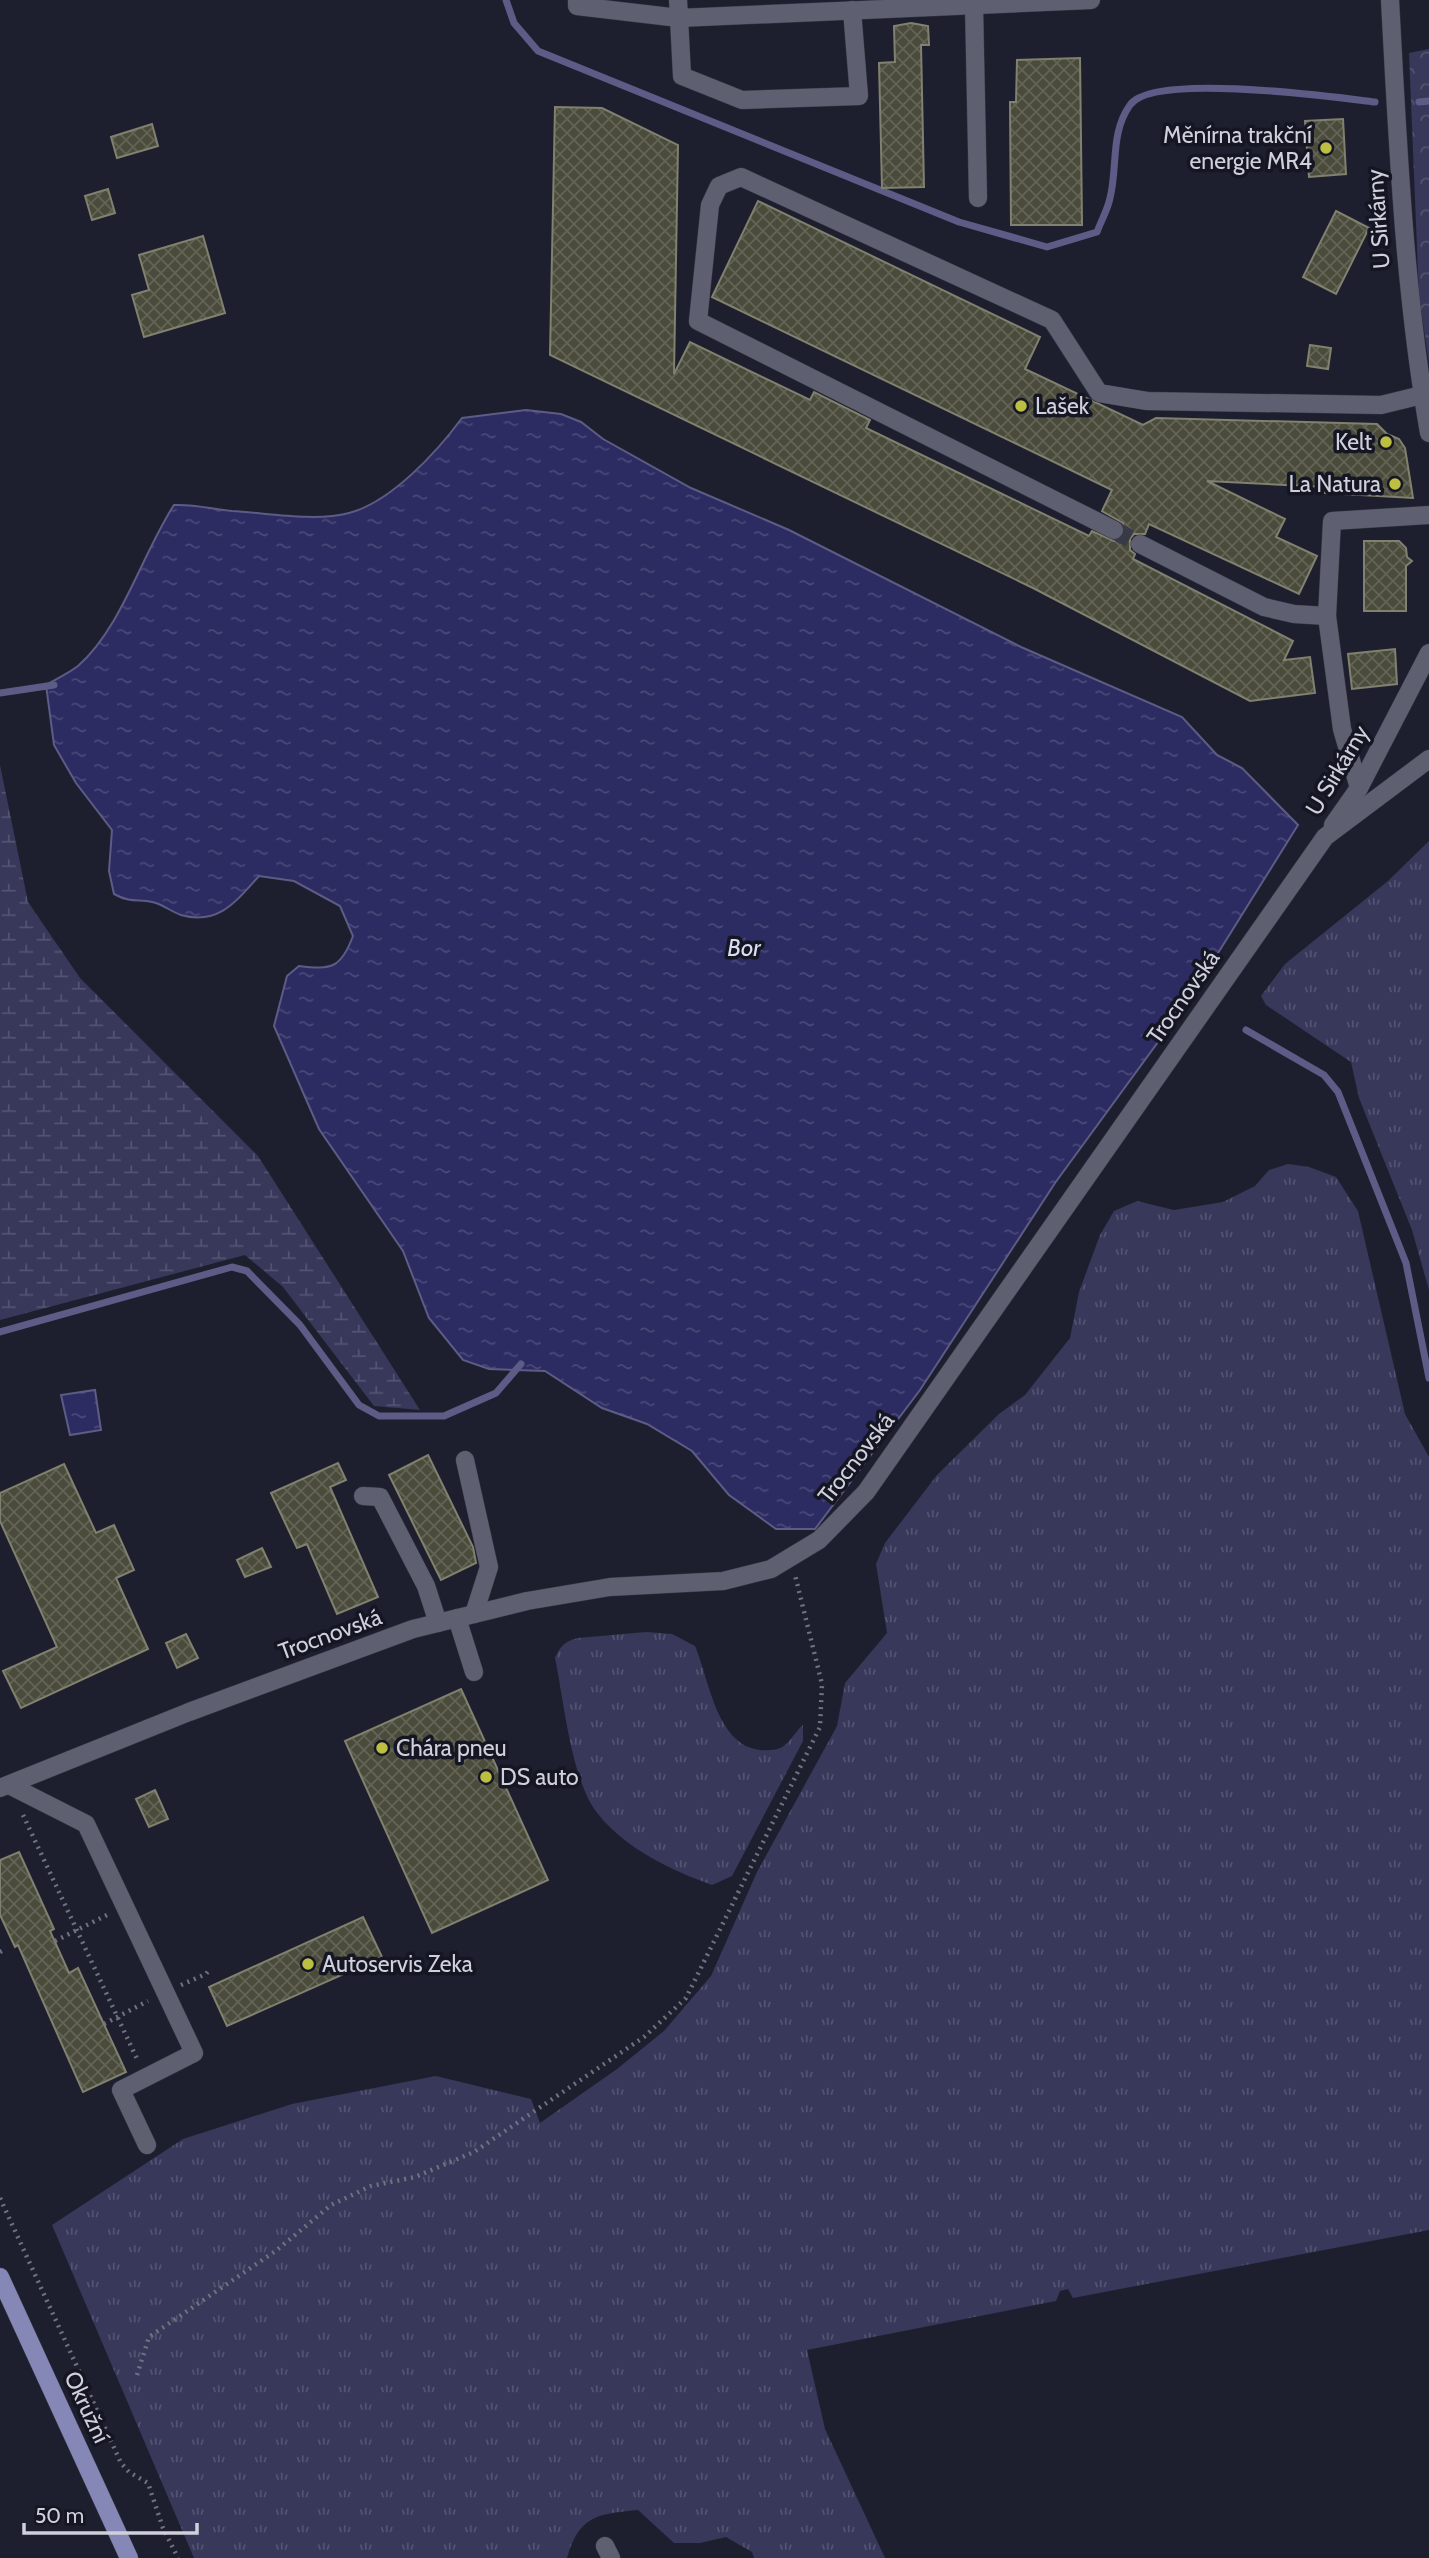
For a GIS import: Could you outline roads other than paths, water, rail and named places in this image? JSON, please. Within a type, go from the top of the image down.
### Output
[{"type":"main road","name":"Okružní","points":[[0,2277],[130,2558]]},
{"type":"street","points":[[577,0],[577,6],[852,10],[1091,0]]},
{"type":"street","name":"U Sirkárny","points":[[1390,0],[1401,208],[1412,334],[1429,433]]},
{"type":"street","points":[[974,5],[978,198]]},
{"type":"street","points":[[679,9],[682,76],[742,100],[859,96],[852,10]]},
{"type":"street","points":[[1114,530],[698,321],[710,205],[719,186],[741,177],[1052,320],[1099,393],[1147,401],[1381,405],[1422,395]]},
{"type":"street","points":[[1359,789],[1342,729],[1327,616],[1332,521],[1429,515]]},
{"type":"street","points":[[1140,544],[1241,596],[1274,609],[1327,616]]},
{"type":"street","name":"U Sirkárny","points":[[1325,837],[1359,789],[1429,653]]},
{"type":"street","name":"Trocnovská","points":[[4,1786],[254,1687],[438,1623],[610,1587],[723,1581],[771,1569],[819,1541],[866,1492],[1325,837],[1429,760]]},
{"type":"street","points":[[465,1460],[489,1567],[466,1616],[474,1672]]},
{"type":"street","points":[[363,1496],[380,1497],[426,1586],[438,1623]]},
{"type":"street","points":[[4,1786],[86,1824],[194,2053],[121,2090],[147,2145]]},
{"type":"water","name":"Bor","points":[[526,410],[561,414],[581,422],[603,439],[691,488],[789,530],[1021,647],[1182,717],[1217,755],[1242,768],[1298,825],[1188,1001],[1055,1183],[920,1390],[815,1529],[776,1529],[729,1495],[692,1451],[647,1424],[602,1408],[545,1371],[489,1369],[463,1360],[429,1318],[403,1251],[319,1129],[274,1026],[287,976],[299,966],[320,968],[334,965],[349,947],[353,936],[340,906],[294,881],[259,876],[226,909],[206,917],[181,915],[156,903],[127,899],[114,894],[109,871],[112,830],[76,783],[54,745],[46,685],[78,666],[107,631],[174,505],[306,517],[349,513],[365,507],[397,487],[440,446],[462,418]]},
{"type":"water","points":[[95,1390],[101,1430],[70,1435],[61,1395]]},
{"type":"waterway","points":[[506,0],[514,23],[538,51],[959,222],[1047,247],[1097,232],[1110,198],[1120,127],[1130,105],[1145,95],[1172,90],[1245,89],[1375,102]]},
{"type":"waterway","points":[[1419,102],[1429,101]]},
{"type":"waterway","points":[[0,693],[54,685]]},
{"type":"waterway","points":[[1246,1030],[1324,1075],[1338,1092],[1406,1263],[1429,1378]]},
{"type":"waterway","points":[[0,1332],[232,1267],[247,1271],[300,1325],[359,1405],[379,1416],[444,1416],[496,1393],[521,1364]]},
{"type":"tunnel","points":[[1114,530],[1140,544]]},
{"type":"place","name":"Měnírna trakční energie MR4","points":[[1326,148]]},
{"type":"place","name":"Lašek","points":[[1021,406]]},
{"type":"place","name":"Kelt","points":[[1386,442]]},
{"type":"place","name":"La Natura","points":[[1395,484]]},
{"type":"place","name":"Chára pneu","points":[[382,1748]]},
{"type":"place","name":"DS auto","points":[[486,1777]]},
{"type":"place","name":"Autoservis Zeka","points":[[308,1964]]}]
